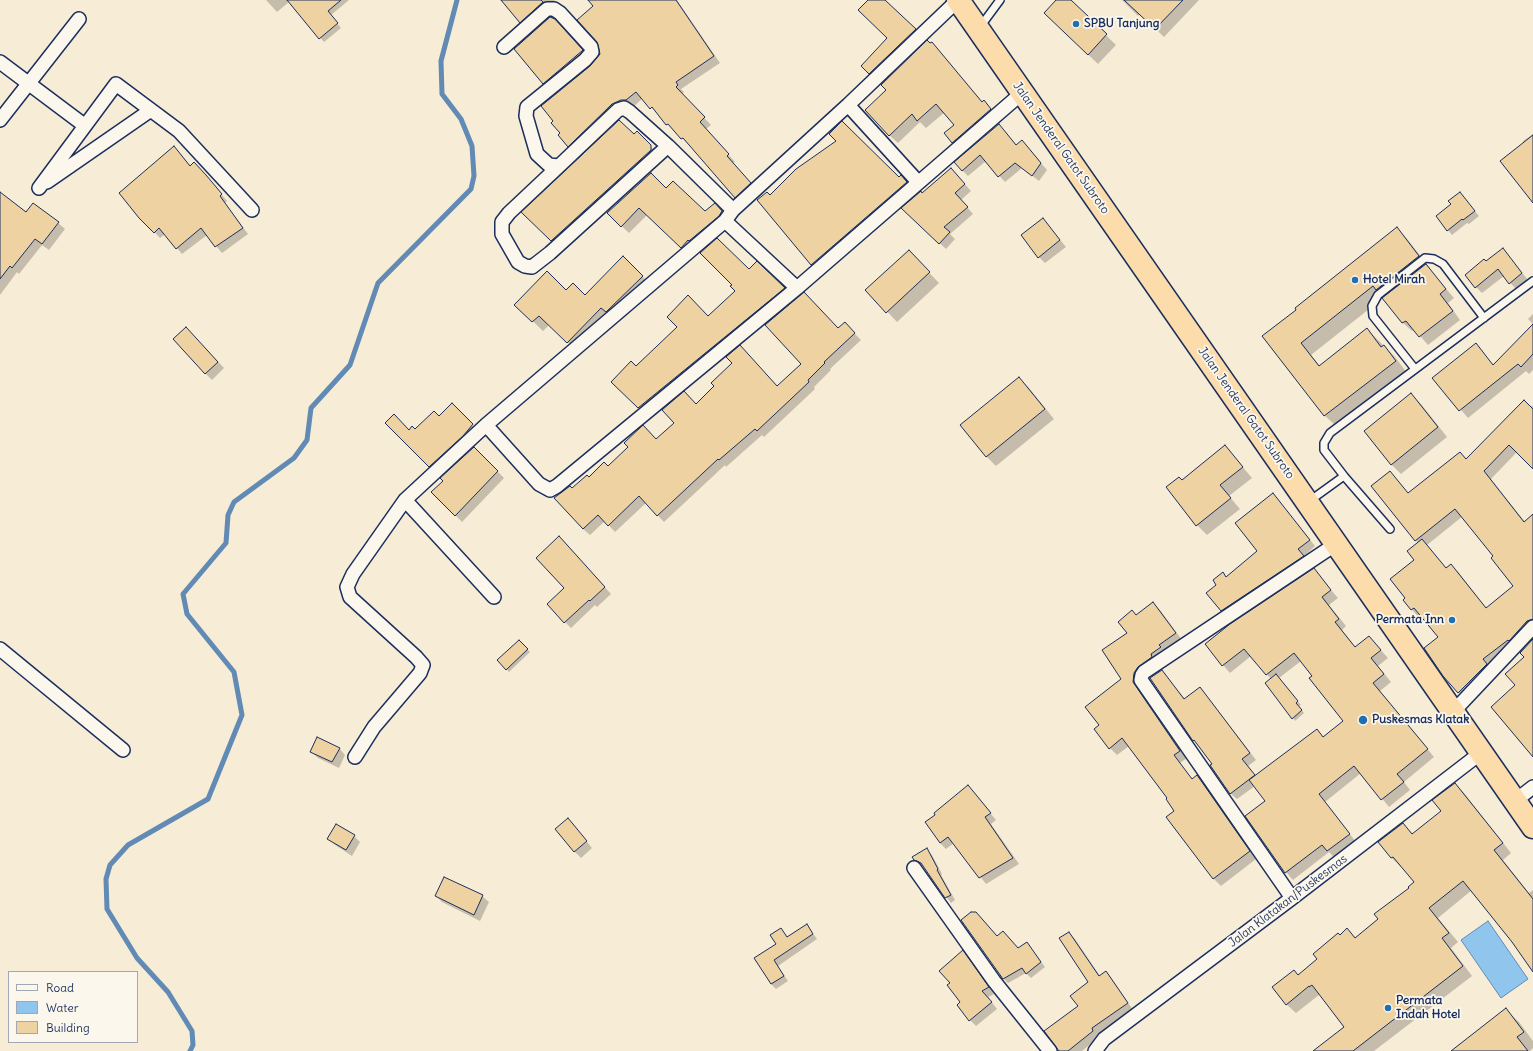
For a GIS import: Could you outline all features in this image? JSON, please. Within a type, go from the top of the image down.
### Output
[{"type":"highway","name":"Jalan Jenderal Gatot Subroto","points":[[958,0],[979,28],[1533,827]]},
{"type":"street","points":[[354,757],[374,727],[420,674],[422,665],[416,657],[350,597],[347,587],[353,574],[405,500],[486,425],[725,221],[733,210],[848,105],[958,0]]},
{"type":"street","points":[[504,47],[547,9],[554,9],[560,13],[591,47],[592,52],[585,60],[527,108],[526,116],[537,154],[549,165],[559,166]]},
{"type":"street","points":[[0,120],[79,20]]},
{"type":"street","points":[[0,62],[84,125]]},
{"type":"street","points":[[151,110],[39,188],[84,125],[116,84],[151,110],[179,131],[252,210]]},
{"type":"street","points":[[486,425],[539,484],[550,490],[557,486],[797,288],[1022,92]]},
{"type":"street","points":[[848,105],[918,182]]},
{"type":"street","points":[[668,146],[550,253],[532,267],[525,266],[518,262],[502,234],[502,222],[509,213],[618,110],[624,108],[668,146],[733,210]]},
{"type":"street","points":[[725,221],[797,288]]},
{"type":"street","points":[[405,500],[494,597]]},
{"type":"street","points":[[1292,898],[1141,680],[1144,672],[1336,544]]},
{"type":"street","points":[[1453,712],[1533,627]]},
{"type":"street","points":[[0,649],[124,750]]},
{"type":"street","name":"Jalan Klatakan/Puskesmas","points":[[1095,1051],[1104,1039],[1292,898],[1482,752]]},
{"type":"street","points":[[1515,802],[1533,787]]},
{"type":"street","points":[[914,868],[994,981],[1050,1051]]},
{"type":"lane","points":[[979,28],[1000,0]]},
{"type":"lane","points":[[1415,368],[1373,316],[1372,306],[1378,295],[1425,258],[1434,259],[1443,264],[1484,318]]},
{"type":"lane","points":[[1390,529],[1344,476],[1324,450],[1324,443],[1330,433],[1533,281]]},
{"type":"lane","points":[[1308,502],[1344,476]]},
{"type":"water","points":[[1488,921],[1528,979],[1501,998],[1461,940]]},
{"type":"building","points":[[287,0],[341,0],[328,11],[338,23],[319,39]]},
{"type":"building","points":[[501,0],[541,0],[543,2],[520,23]]},
{"type":"building","points":[[588,0],[676,0],[714,56],[676,82],[678,85],[676,87],[705,117],[700,122],[729,154],[727,156],[751,183],[735,198],[683,138],[681,139],[668,124],[666,125],[652,107],[650,109],[636,92],[626,100],[621,100],[612,104],[568,147],[558,135],[560,133],[551,123],[553,121],[541,106],[590,66],[600,54],[597,42],[577,20],[593,6]]},
{"type":"building","points":[[868,0],[885,0],[916,29],[869,74],[861,66],[887,38],[858,10]]},
{"type":"building","name":"SPBU Tanjung","points":[[1056,0],[1071,0],[1107,34],[1088,55],[1044,13]]},
{"type":"building","points":[[1124,0],[1183,0],[1155,29]]},
{"type":"building","points":[[550,17],[555,19],[583,50],[543,84],[514,49]]},
{"type":"building","points":[[927,40],[930,43],[932,42],[982,102],[984,100],[991,109],[952,143],[944,133],[954,125],[936,104],[917,121],[912,114],[889,136],[865,110],[886,90],[881,85]]},
{"type":"building","points":[[619,120],[634,134],[637,131],[651,145],[651,150],[551,241],[521,212]]},
{"type":"building","points":[[842,121],[899,177],[901,175],[907,182],[811,265],[757,200],[767,192],[770,195],[796,169],[836,141],[829,134]]},
{"type":"building","points":[[999,124],[1016,145],[1022,140],[1041,163],[1032,176],[1015,163],[998,177],[980,155],[962,171],[954,162]]},
{"type":"building","points":[[1533,135],[1533,203],[1500,161]]},
{"type":"building","points":[[174,146],[190,166],[194,162],[222,194],[220,196],[243,228],[215,247],[201,228],[176,249],[159,228],[154,233],[139,218],[119,193]]},
{"type":"building","points":[[951,168],[965,184],[955,193],[968,207],[944,227],[950,232],[939,244],[901,208],[921,191],[922,193]]},
{"type":"building","points":[[651,173],[666,188],[673,181],[705,211],[715,203],[722,211],[719,216],[689,241],[688,240],[681,248],[639,208],[621,227],[607,213]]},
{"type":"building","points":[[0,192],[26,212],[33,203],[59,222],[42,244],[35,239],[12,268],[10,266],[0,279]]},
{"type":"building","points":[[1460,192],[1475,211],[1447,231],[1436,216],[1451,204],[1448,201]]},
{"type":"building","points":[[1043,218],[1060,240],[1038,258],[1021,235]]},
{"type":"building","points":[[1397,227],[1419,256],[1376,290],[1373,286],[1301,343],[1319,366],[1367,328],[1381,347],[1384,345],[1396,361],[1324,416],[1262,336]]},
{"type":"building","points":[[717,238],[749,269],[757,261],[785,288],[638,408],[611,382],[631,361],[636,366],[677,327],[667,317],[688,295],[708,316],[735,291],[730,286],[732,285],[700,253]]},
{"type":"building","points":[[1503,248],[1522,273],[1509,284],[1498,269],[1475,288],[1465,275],[1484,259],[1486,261]]},
{"type":"building","points":[[909,250],[930,272],[886,313],[865,290]]},
{"type":"building","points":[[623,256],[643,276],[606,312],[601,308],[567,343],[539,316],[532,322],[514,305],[547,271],[566,290],[573,283],[585,295]]},
{"type":"building","points":[[1426,264],[1446,289],[1440,294],[1453,311],[1419,337],[1406,321],[1402,323],[1382,298]]},
{"type":"building","points":[[804,292],[838,328],[845,322],[855,333],[824,362],[825,363],[808,380],[809,382],[757,431],[755,429],[719,460],[718,459],[657,516],[639,496],[608,526],[598,515],[583,529],[554,498],[570,486],[572,488],[587,475],[589,477],[604,462],[608,466],[628,447],[624,443],[643,425],[656,439],[674,423],[662,410],[684,391],[696,404],[714,386],[711,383],[732,363],[726,357],[740,345],[777,386],[801,364],[765,325]]},
{"type":"building","points":[[1533,324],[1533,354],[1521,367],[1518,364],[1459,411],[1432,378],[1476,343],[1493,365]]},
{"type":"building","points":[[186,327],[218,362],[205,374],[173,339]]},
{"type":"building","points":[[1019,377],[1045,409],[986,457],[960,425]]},
{"type":"building","points":[[1411,393],[1438,427],[1391,465],[1364,431]]},
{"type":"building","points":[[1524,400],[1533,409],[1533,469],[1509,445],[1484,471],[1524,522],[1533,514],[1533,619],[1527,621],[1509,641],[1508,640],[1483,659],[1487,664],[1458,693],[1443,676],[1424,648],[1438,637],[1414,608],[1411,610],[1403,600],[1405,598],[1390,579],[1414,560],[1407,551],[1422,539],[1446,568],[1451,564],[1486,608],[1513,586],[1491,558],[1493,556],[1455,509],[1415,541],[1371,486],[1390,471],[1408,493],[1460,452],[1466,459]]},
{"type":"building","points":[[452,403],[473,424],[463,436],[429,467],[385,423],[394,414],[409,430],[412,426],[415,429],[434,411],[439,416]]},
{"type":"building","points":[[1225,445],[1243,467],[1220,485],[1231,498],[1196,526],[1166,487],[1179,477],[1182,480]]},
{"type":"building","points":[[474,447],[498,471],[455,516],[431,492],[443,481],[440,478]]},
{"type":"building","points":[[1273,493],[1310,540],[1298,549],[1304,556],[1221,611],[1206,593],[1216,585],[1213,580],[1223,572],[1226,577],[1257,551],[1235,523]]},
{"type":"building","points":[[559,536],[605,587],[564,623],[547,604],[564,588],[536,558]]},
{"type":"building","points":[[1314,568],[1331,590],[1322,597],[1339,619],[1335,622],[1355,647],[1369,636],[1381,650],[1371,658],[1384,674],[1373,683],[1428,749],[1397,774],[1404,782],[1381,800],[1354,766],[1319,794],[1350,834],[1327,851],[1322,845],[1285,873],[1245,816],[1265,801],[1249,780],[1317,729],[1323,737],[1343,721],[1309,678],[1312,676],[1294,653],[1266,675],[1244,649],[1222,666],[1205,644],[1230,624]]},
{"type":"building","points":[[1153,602],[1176,633],[1159,645],[1161,647],[1151,654],[1152,657],[1138,667],[1134,673],[1133,682],[1180,751],[1174,755],[1192,779],[1197,775],[1250,851],[1213,879],[1166,817],[1174,811],[1166,799],[1167,798],[1122,738],[1109,749],[1094,729],[1099,725],[1085,707],[1121,679],[1102,650],[1127,633],[1118,622],[1132,610],[1136,615]]},
{"type":"building","points":[[1533,639],[1533,757],[1491,707],[1515,685],[1505,674],[1524,657],[1520,653]]},
{"type":"building","points":[[519,640],[528,649],[506,670],[497,660]]},
{"type":"building","points":[[1162,670],[1184,699],[1200,687],[1250,753],[1242,759],[1255,775],[1230,794],[1210,765],[1212,764],[1194,740],[1193,741],[1150,678]]},
{"type":"building","points":[[1276,674],[1298,701],[1296,703],[1302,710],[1292,719],[1265,683]]},
{"type":"building","points":[[317,737],[340,748],[332,762],[310,752]]},
{"type":"building","points":[[1455,783],[1503,843],[1494,850],[1533,899],[1533,972],[1512,942],[1463,881],[1429,908],[1449,933],[1442,938],[1463,966],[1353,1051],[1313,1051],[1344,1027],[1312,985],[1286,1005],[1272,987],[1294,970],[1298,975],[1317,959],[1313,954],[1338,933],[1340,935],[1347,928],[1355,938],[1378,919],[1374,914],[1409,888],[1408,887],[1414,882],[1378,842],[1403,823],[1412,834],[1441,811],[1432,800]]},
{"type":"building","points":[[968,785],[991,813],[985,817],[1013,858],[979,878],[948,837],[940,843],[925,822],[935,815],[934,813]]},
{"type":"building","points":[[568,818],[587,841],[574,852],[555,829]]},
{"type":"building","points":[[336,824],[355,835],[346,850],[327,839]]},
{"type":"building","points":[[927,848],[951,895],[945,898],[921,863],[914,860],[912,857]]},
{"type":"building","points":[[444,877],[483,895],[474,915],[435,896]]},
{"type":"building","points":[[971,912],[976,912],[997,936],[1003,931],[1018,948],[1027,942],[1041,962],[1026,974],[1022,968],[1003,979],[961,920]]},
{"type":"building","points":[[807,924],[813,934],[774,960],[784,976],[771,984],[754,958],[776,944],[770,935],[781,928],[787,937]]},
{"type":"building","points":[[1069,932],[1099,976],[1106,971],[1128,1003],[1092,1028],[1093,1031],[1068,1051],[1059,1051],[1044,1031],[1078,1006],[1070,996],[1088,982],[1059,938]]},
{"type":"building","points":[[963,950],[989,987],[982,991],[992,1002],[969,1021],[957,1005],[960,1002],[947,985],[950,983],[939,971]]},
{"type":"building","name":"Permata Indah Hotel","points":[[1506,1008],[1524,1032],[1517,1037],[1528,1051],[1451,1051]]},
{"type":"waterway","points":[[190,1051],[193,1045],[192,1031],[168,992],[137,958],[107,909],[106,879],[110,865],[128,845],[208,799],[242,715],[234,672],[187,614],[183,594],[226,543],[228,515],[234,502],[294,458],[307,440],[311,408],[350,365],[378,283],[471,189],[474,176],[472,146],[461,119],[442,94],[441,61],[457,0]]},
{"type":"place","name":"SPBU Tanjung","points":[[1076,24]]},
{"type":"place","name":"Hotel Mirah","points":[[1355,280]]},
{"type":"place","name":"Permata Inn","points":[[1452,620]]},
{"type":"place","name":"Puskesmas Klatak","points":[[1363,720]]},
{"type":"place","name":"Permata Indah Hotel","points":[[1388,1008]]}]
